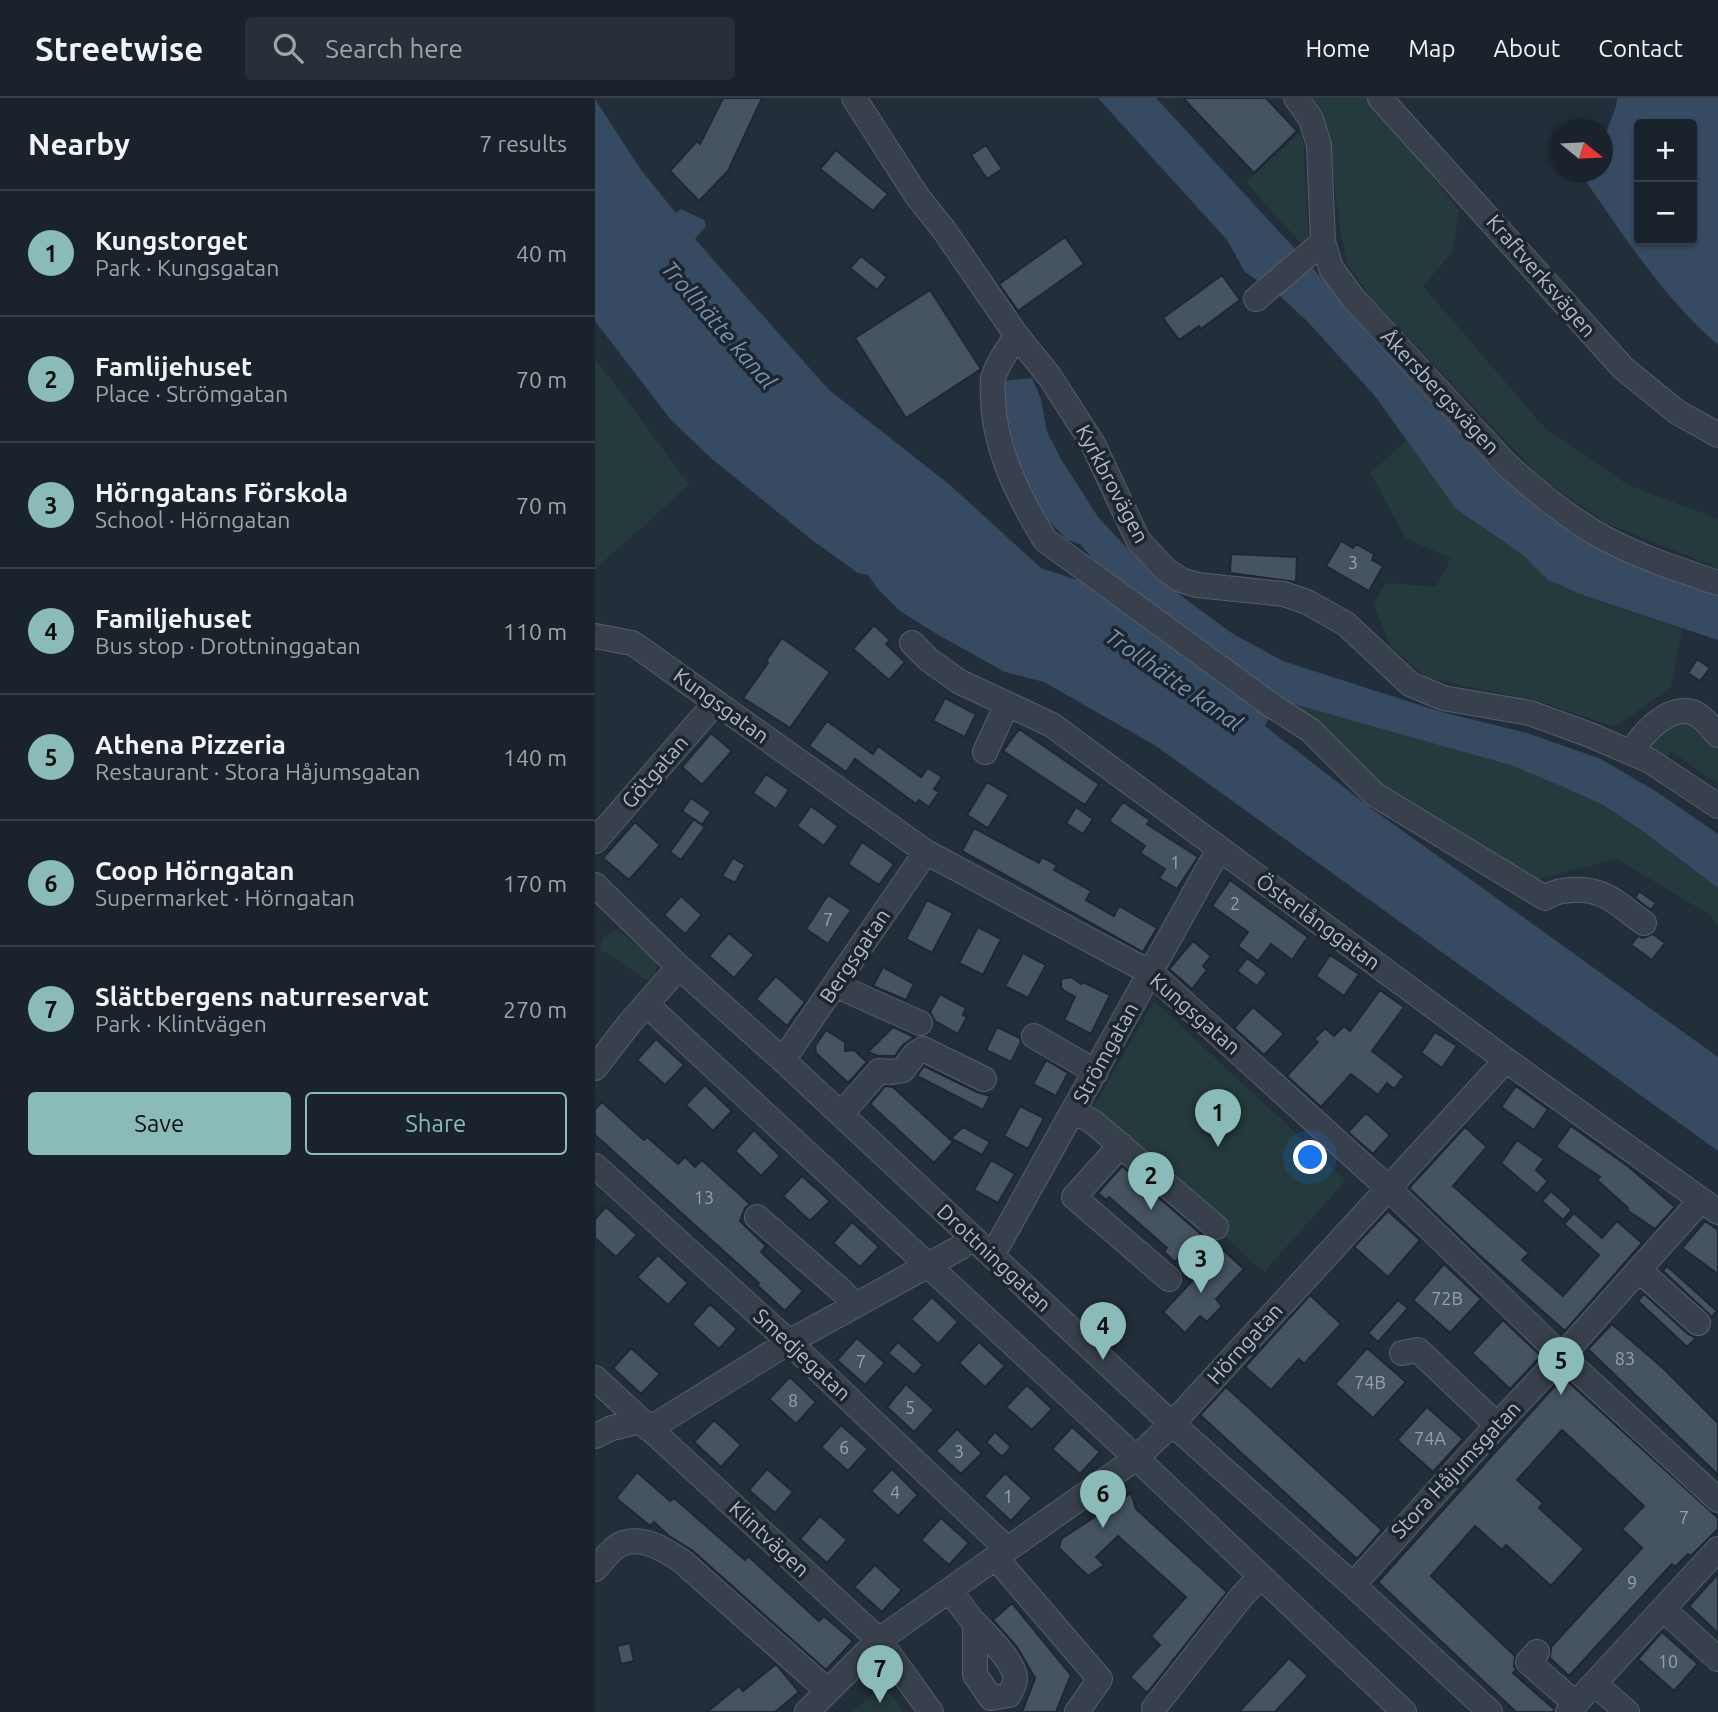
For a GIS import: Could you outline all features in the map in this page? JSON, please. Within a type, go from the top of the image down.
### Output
[{"type":"street","name":"Kyrkbrovägen","points":[[854,98],[917,196],[944,230],[1017,336],[1050,377],[1093,444],[1138,540],[1167,569],[1181,580],[1197,585],[1284,594],[1307,602],[1346,624],[1410,684],[1443,698],[1530,713],[1632,752],[1718,806]]},
{"type":"street","name":"Åkersbergsvägen","points":[[1296,98],[1311,119],[1319,145],[1323,242],[1331,268],[1353,298],[1506,464],[1562,511],[1605,539],[1641,556],[1718,583]]},
{"type":"street","name":"Kraftverksvägen","points":[[1391,101],[1623,368],[1677,412],[1718,435]]},
{"type":"street","points":[[1256,299],[1323,242]]},
{"type":"street","points":[[1017,336],[1003,357],[993,380],[994,413],[1006,466],[1023,505],[1045,540],[1252,692],[1310,730],[1374,794],[1545,898],[1555,891],[1593,890],[1608,896],[1644,923]]},
{"type":"street","name":"Kungsgatan","points":[[595,636],[632,643],[926,852],[1151,973],[1387,1187],[1562,1356],[1718,1500]]},
{"type":"street","name":"Österlånggatan","points":[[912,643],[945,673],[1052,725],[1506,1060],[1710,1206]]},
{"type":"street","name":"Götgatan","points":[[595,841],[716,702]]},
{"type":"street","points":[[985,751],[1007,704]]},
{"type":"street","points":[[1632,752],[1638,739],[1651,727],[1682,711],[1697,714],[1718,735]]},
{"type":"street","name":"Strömgatan","points":[[992,1256],[1219,849]]},
{"type":"street","name":"Bergsgatan","points":[[783,1060],[926,852]]},
{"type":"street","name":"Drottninggatan","points":[[595,885],[679,967],[783,1060],[1172,1424],[1353,1585],[1490,1712]]},
{"type":"street","points":[[595,1068],[679,967]]},
{"type":"street","points":[[835,985],[920,1023]]},
{"type":"street","points":[[646,1004],[1404,1712]]},
{"type":"street","points":[[1034,1036],[1096,1072]]},
{"type":"street","points":[[841,1114],[879,1071],[903,1070],[915,1054],[923,1049],[984,1079]]},
{"type":"street","name":"Hörngatan","points":[[807,1712],[879,1640],[1135,1458],[1172,1424],[1506,1060]]},
{"type":"street","points":[[1074,1111],[1093,1122],[1216,1227]]},
{"type":"street","points":[[1121,1145],[1074,1197],[1169,1279]]},
{"type":"street","name":"Smedjegatan","points":[[595,1166],[789,1342],[1001,1553],[1100,1679],[1077,1712]]},
{"type":"street","name":"Stora Håjumsgatan","points":[[1353,1585],[1639,1270],[1710,1206]]},
{"type":"street","points":[[757,1217],[833,1283],[855,1307]]},
{"type":"street","points":[[595,1436],[613,1428],[645,1425],[789,1342],[928,1267],[972,1237]]},
{"type":"street","points":[[1639,1270],[1698,1323]]},
{"type":"street","points":[[1402,1353],[1417,1350],[1497,1425]]},
{"type":"street","name":"Klintvägen","points":[[595,1378],[879,1640],[931,1712]]},
{"type":"street","points":[[595,1569],[617,1546],[627,1542],[641,1542],[667,1551],[683,1562],[828,1691]]},
{"type":"street","points":[[1537,1652],[1528,1662],[1572,1708],[1718,1549]]},
{"type":"street","points":[[1154,1707],[1260,1577]]},
{"type":"street","points":[[950,1591],[975,1624]]},
{"type":"street","points":[[1663,1609],[1718,1659]]},
{"type":"street","points":[[1595,1684],[1627,1712]]},
{"type":"green space","points":[[1314,98],[1366,98],[1400,135],[1459,211],[1452,252],[1423,286],[1545,428],[1628,485],[1718,519],[1718,568],[1606,523],[1541,478],[1371,298],[1348,265],[1340,230],[1330,144]]},
{"type":"green space","points":[[1297,135],[1303,135],[1309,248],[1305,248],[1246,182]]},
{"type":"green space","points":[[595,360],[689,485],[595,569]]},
{"type":"green space","points":[[1407,440],[1455,508],[1524,556],[1548,580],[1580,594],[1683,627],[1670,689],[1614,727],[1542,702],[1427,678],[1390,646],[1374,603],[1386,583],[1436,587],[1451,558],[1405,538],[1371,473]]},
{"type":"green space","points":[[1290,703],[1510,765],[1603,805],[1644,832],[1718,888],[1718,928],[1710,915],[1617,859],[1538,879],[1382,786]]},
{"type":"green space","points":[[1674,723],[1689,723],[1718,745],[1718,784],[1671,751],[1663,759],[1651,747]]},
{"type":"green space","points":[[613,931],[623,934],[657,962],[656,974],[649,981],[600,949],[603,938]]},
{"type":"green space","points":[[1154,1001],[1346,1180],[1264,1272],[1089,1115]]},
{"type":"green space","points":[[890,1693],[904,1712],[852,1712],[872,1695]]},
{"type":"water","points":[[1098,98],[1156,98],[1496,467],[1703,590],[1718,595],[1718,640],[1580,594],[1548,580],[1524,556],[1455,508],[1375,396],[1308,322],[1280,296],[1245,272],[1227,240]]},
{"type":"water","points":[[1617,98],[1718,98],[1718,345],[1663,288],[1586,182],[1613,182],[1611,119]]},
{"type":"water","name":"Trollhätte kanal","points":[[595,99],[641,170],[676,213],[681,209],[704,220],[706,226],[695,239],[829,390],[950,485],[1041,568],[1089,581],[1271,712],[1265,726],[1368,806],[1718,1057],[1718,1151],[1156,746],[1044,682],[1005,672],[900,611],[868,575],[858,573],[812,540],[712,459],[671,420],[595,321]]},
{"type":"water","points":[[1032,378],[1041,399],[1047,432],[1098,517],[1125,546],[1180,595],[1233,634],[1283,661],[1438,711],[1527,733],[1601,759],[1657,792],[1718,834],[1718,888],[1644,832],[1603,805],[1568,789],[1510,765],[1290,703],[1276,703],[1097,564],[1080,544],[1067,540],[1033,500],[1017,470],[1003,400],[1004,381]]},
{"type":"building","points":[[723,98],[762,98],[728,171],[699,201],[670,171],[697,141],[700,144]]},
{"type":"building","points":[[1183,98],[1266,98],[1297,131],[1254,173]]},
{"type":"building","points":[[986,145],[1002,169],[987,179],[971,155]]},
{"type":"building","points":[[836,150],[888,194],[873,211],[820,169]]},
{"type":"building","points":[[1065,237],[1084,264],[1018,311],[999,284]]},
{"type":"building","points":[[861,256],[887,277],[877,290],[850,268]]},
{"type":"building","points":[[1222,275],[1240,300],[1201,329],[1199,326],[1179,340],[1163,318]]},
{"type":"building","points":[[930,290],[981,369],[906,418],[855,338]]},
{"type":"building","points":[[1341,541],[1353,548],[1356,544],[1374,554],[1372,560],[1383,566],[1369,591],[1326,566]]},
{"type":"building","points":[[1231,554],[1297,557],[1296,582],[1230,573]]},
{"type":"building","points":[[874,625],[890,640],[886,644],[905,662],[889,680],[853,649]]},
{"type":"building","points":[[782,638],[830,672],[790,728],[743,698]]},
{"type":"building","points":[[1697,659],[1710,668],[1700,681],[1688,673]]},
{"type":"building","points":[[945,698],[976,714],[965,737],[933,721]]},
{"type":"building","points":[[827,721],[873,754],[878,746],[921,777],[928,768],[942,777],[934,789],[939,792],[929,807],[919,800],[916,804],[855,759],[846,772],[809,746]]},
{"type":"building","points":[[1019,729],[1099,784],[1085,805],[1003,751]]},
{"type":"building","points":[[711,733],[732,751],[702,785],[682,767]]},
{"type":"building","points":[[766,774],[789,790],[776,809],[753,793]]},
{"type":"building","points":[[987,782],[1009,795],[988,828],[967,815]]},
{"type":"building","points":[[691,798],[711,812],[702,825],[682,811]]},
{"type":"building","points":[[1123,802],[1150,820],[1147,824],[1198,857],[1177,889],[1159,878],[1165,869],[1140,853],[1145,846],[1109,821]]},
{"type":"building","points":[[811,806],[838,826],[824,846],[797,826]]},
{"type":"building","points":[[1076,807],[1093,819],[1083,834],[1066,823]]},
{"type":"building","points":[[694,819],[705,827],[681,860],[670,852]]},
{"type":"building","points":[[635,822],[660,845],[629,880],[603,858]]},
{"type":"building","points":[[974,828],[1039,863],[1042,857],[1057,865],[1054,870],[1091,891],[1086,900],[1114,916],[1119,906],[1157,928],[1143,952],[962,851]]},
{"type":"building","points":[[862,842],[894,864],[879,885],[848,864]]},
{"type":"building","points":[[733,858],[745,865],[735,883],[722,876]]},
{"type":"building","points":[[1230,880],[1308,937],[1292,960],[1271,944],[1258,961],[1238,946],[1248,932],[1212,906]]},
{"type":"building","points":[[1639,891],[1656,903],[1651,910],[1635,898]]},
{"type":"building","points":[[828,895],[851,910],[828,944],[806,929]]},
{"type":"building","points":[[681,896],[702,915],[685,934],[664,915]]},
{"type":"building","points":[[927,900],[953,913],[932,953],[906,939]]},
{"type":"building","points":[[978,927],[1001,939],[983,975],[959,963]]},
{"type":"building","points":[[729,933],[754,955],[734,978],[709,956]]},
{"type":"building","points":[[1653,934],[1665,943],[1652,960],[1631,945],[1638,936],[1643,938]]},
{"type":"building","points":[[1193,941],[1211,956],[1203,966],[1207,970],[1192,989],[1169,969]]},
{"type":"building","points":[[1023,953],[1046,965],[1028,998],[1005,986]]},
{"type":"building","points":[[1330,955],[1359,974],[1344,996],[1316,976]]},
{"type":"building","points":[[1247,958],[1267,973],[1257,986],[1237,971]]},
{"type":"building","points":[[883,967],[914,984],[906,1000],[873,986]]},
{"type":"building","points":[[776,976],[805,1002],[787,1026],[756,999]]},
{"type":"building","points":[[1071,977],[1081,984],[1083,982],[1110,995],[1091,1034],[1064,1020],[1075,997],[1064,991],[1061,979]]},
{"type":"building","points":[[1380,990],[1404,1007],[1372,1051],[1404,1076],[1394,1089],[1387,1083],[1378,1095],[1351,1074],[1321,1107],[1287,1076],[1318,1042],[1314,1039],[1325,1028],[1334,1036],[1344,1026],[1350,1031]]},
{"type":"building","points":[[940,994],[966,1008],[963,1015],[967,1017],[958,1034],[935,1021],[930,1012]]},
{"type":"building","points":[[1253,1007],[1284,1034],[1264,1055],[1234,1028]]},
{"type":"building","points":[[893,1027],[914,1037],[903,1045],[895,1056],[878,1056],[868,1052]]},
{"type":"building","points":[[997,1027],[1020,1038],[1021,1042],[1011,1062],[986,1050]]},
{"type":"building","points":[[826,1030],[845,1042],[845,1051],[854,1050],[867,1062],[848,1083],[816,1053],[815,1046]]},
{"type":"building","points":[[1435,1032],[1457,1046],[1442,1068],[1421,1053]]},
{"type":"building","points":[[656,1039],[684,1065],[665,1085],[637,1060]]},
{"type":"building","points":[[1046,1060],[1068,1073],[1056,1096],[1033,1084]]},
{"type":"building","points":[[924,1066],[990,1096],[983,1110],[917,1076]]},
{"type":"building","points":[[705,1085],[732,1111],[713,1131],[686,1105]]},
{"type":"building","points":[[885,1086],[893,1087],[953,1142],[934,1163],[870,1104]]},
{"type":"building","points":[[1516,1086],[1548,1109],[1534,1130],[1501,1107]]},
{"type":"building","points":[[602,1102],[644,1140],[647,1137],[678,1164],[685,1157],[695,1167],[702,1160],[750,1204],[745,1208],[740,1221],[766,1246],[761,1252],[803,1291],[785,1311],[757,1285],[759,1283],[595,1135],[595,1109]]},
{"type":"building","points":[[1020,1106],[1044,1118],[1028,1149],[1004,1136]]},
{"type":"building","points":[[1366,1113],[1390,1135],[1373,1154],[1348,1132]]},
{"type":"building","points":[[1571,1126],[1629,1167],[1675,1207],[1655,1229],[1627,1210],[1628,1208],[1597,1180],[1600,1177],[1556,1147]]},
{"type":"building","points":[[963,1127],[990,1142],[982,1155],[951,1138]]},
{"type":"building","points":[[1465,1127],[1487,1147],[1453,1186],[1529,1253],[1522,1260],[1563,1296],[1599,1255],[1564,1224],[1574,1213],[1602,1238],[1617,1221],[1642,1243],[1565,1331],[1409,1188]]},
{"type":"building","points":[[754,1130],[780,1156],[761,1176],[735,1151]]},
{"type":"building","points":[[1517,1140],[1544,1159],[1536,1170],[1548,1181],[1537,1194],[1501,1163]]},
{"type":"building","points":[[991,1160],[1015,1174],[998,1203],[974,1190]]},
{"type":"building","points":[[1122,1166],[1201,1234],[1175,1262],[1164,1252],[1167,1248],[1109,1197],[1106,1200],[1098,1193]]},
{"type":"building","points":[[802,1176],[830,1201],[810,1221],[783,1196]]},
{"type":"building","points":[[1551,1191],[1572,1210],[1563,1220],[1542,1201]]},
{"type":"building","points":[[606,1207],[637,1235],[616,1257],[595,1238],[595,1219]]},
{"type":"building","points":[[1388,1211],[1420,1240],[1388,1277],[1354,1247]]},
{"type":"building","points":[[1705,1221],[1718,1230],[1718,1274],[1682,1248]]},
{"type":"building","points":[[852,1222],[879,1247],[860,1267],[833,1243]]},
{"type":"building","points":[[1222,1249],[1244,1269],[1216,1299],[1222,1306],[1207,1322],[1200,1316],[1185,1333],[1163,1312]]},
{"type":"building","points":[[658,1255],[688,1283],[668,1305],[637,1277]]},
{"type":"building","points":[[1444,1264],[1481,1299],[1450,1333],[1413,1300]]},
{"type":"building","points":[[1667,1266],[1717,1311],[1712,1317],[1663,1271]]},
{"type":"building","points":[[1644,1294],[1688,1334],[1696,1338],[1687,1347],[1638,1301]]},
{"type":"building","points":[[1310,1295],[1341,1324],[1304,1364],[1299,1359],[1271,1390],[1245,1367]]},
{"type":"building","points":[[932,1297],[958,1322],[938,1344],[911,1319]]},
{"type":"building","points":[[1398,1300],[1408,1308],[1378,1342],[1368,1333]]},
{"type":"building","points":[[710,1304],[737,1329],[719,1349],[692,1324]]},
{"type":"building","points":[[1503,1320],[1541,1356],[1510,1389],[1472,1353]]},
{"type":"building","points":[[1612,1324],[1663,1368],[1718,1423],[1718,1475],[1588,1349]]},
{"type":"building","points":[[857,1338],[885,1363],[865,1385],[837,1360]]},
{"type":"building","points":[[898,1342],[923,1365],[914,1375],[888,1353]]},
{"type":"building","points":[[979,1342],[1005,1366],[985,1387],[959,1363]]},
{"type":"building","points":[[631,1348],[660,1374],[641,1394],[613,1368]]},
{"type":"building","points":[[1367,1348],[1406,1382],[1373,1418],[1335,1384]]},
{"type":"building","points":[[790,1377],[816,1402],[796,1424],[769,1399]]},
{"type":"building","points":[[1563,1377],[1718,1518],[1718,1529],[1691,1556],[1688,1554],[1675,1567],[1672,1564],[1569,1676],[1550,1658],[1551,1647],[1642,1548],[1622,1529],[1644,1506],[1562,1430],[1517,1480],[1543,1503],[1539,1508],[1584,1549],[1560,1576],[1551,1586],[1506,1545],[1502,1550],[1475,1526],[1431,1576],[1515,1656],[1516,1670],[1513,1673],[1554,1709],[1554,1712],[1516,1712],[1378,1582]]},
{"type":"building","points":[[906,1384],[934,1410],[914,1432],[887,1407]]},
{"type":"building","points":[[1027,1385],[1052,1409],[1032,1430],[1006,1407]]},
{"type":"building","points":[[1226,1387],[1382,1530],[1357,1559],[1200,1415]]},
{"type":"building","points":[[1427,1407],[1463,1439],[1433,1472],[1397,1440]]},
{"type":"building","points":[[714,1420],[741,1445],[721,1467],[694,1442]]},
{"type":"building","points":[[841,1425],[868,1449],[848,1471],[821,1447]]},
{"type":"building","points":[[1072,1427],[1100,1452],[1080,1474],[1052,1449]]},
{"type":"building","points":[[957,1429],[982,1453],[961,1474],[936,1451]]},
{"type":"building","points":[[995,1432],[1011,1447],[1002,1457],[986,1442]]},
{"type":"building","points":[[767,1469],[793,1492],[775,1513],[749,1490]]},
{"type":"building","points":[[892,1469],[918,1495],[898,1516],[871,1491]]},
{"type":"building","points":[[637,1472],[670,1501],[674,1498],[745,1560],[748,1556],[819,1621],[824,1616],[853,1641],[826,1670],[693,1551],[669,1536],[654,1522],[650,1526],[616,1498]]},
{"type":"building","points":[[1005,1473],[1032,1498],[1011,1521],[984,1496]]},
{"type":"building","points":[[1131,1493],[1136,1509],[1227,1592],[1147,1693],[1130,1677],[1160,1645],[1151,1636],[1186,1597],[1118,1536],[1096,1557],[1104,1565],[1088,1576],[1059,1548],[1061,1539]]},
{"type":"building","points":[[820,1516],[847,1540],[827,1563],[800,1539]]},
{"type":"building","points":[[941,1518],[969,1543],[949,1565],[921,1540]]},
{"type":"building","points":[[875,1565],[902,1590],[882,1612],[854,1587]]},
{"type":"building","points":[[1718,1574],[1718,1633],[1689,1606]]},
{"type":"building","points":[[1012,1603],[1071,1675],[1056,1712],[1022,1712],[1035,1678],[1017,1647],[993,1620]]},
{"type":"building","points":[[1662,1632],[1698,1664],[1674,1691],[1638,1659]]},
{"type":"building","points":[[630,1643],[634,1661],[621,1664],[617,1646]]},
{"type":"building","points":[[1289,1658],[1308,1676],[1275,1712],[1239,1712]]},
{"type":"building","points":[[776,1664],[799,1692],[775,1712],[707,1712],[739,1686],[743,1691]]},
{"type":"place","name":"Kungstorget","points":[[1218,1147]]},
{"type":"place","name":"Famlijehuset","points":[[1151,1210]]},
{"type":"place","name":"Hörngatans Förskola","points":[[1201,1293]]},
{"type":"place","name":"Familjehuset","points":[[1103,1360]]},
{"type":"place","name":"Athena Pizzeria","points":[[1561,1395]]},
{"type":"place","name":"Coop Hörngatan","points":[[1103,1528]]},
{"type":"place","name":"Slättbergens naturreservat","points":[[880,1703]]}]
